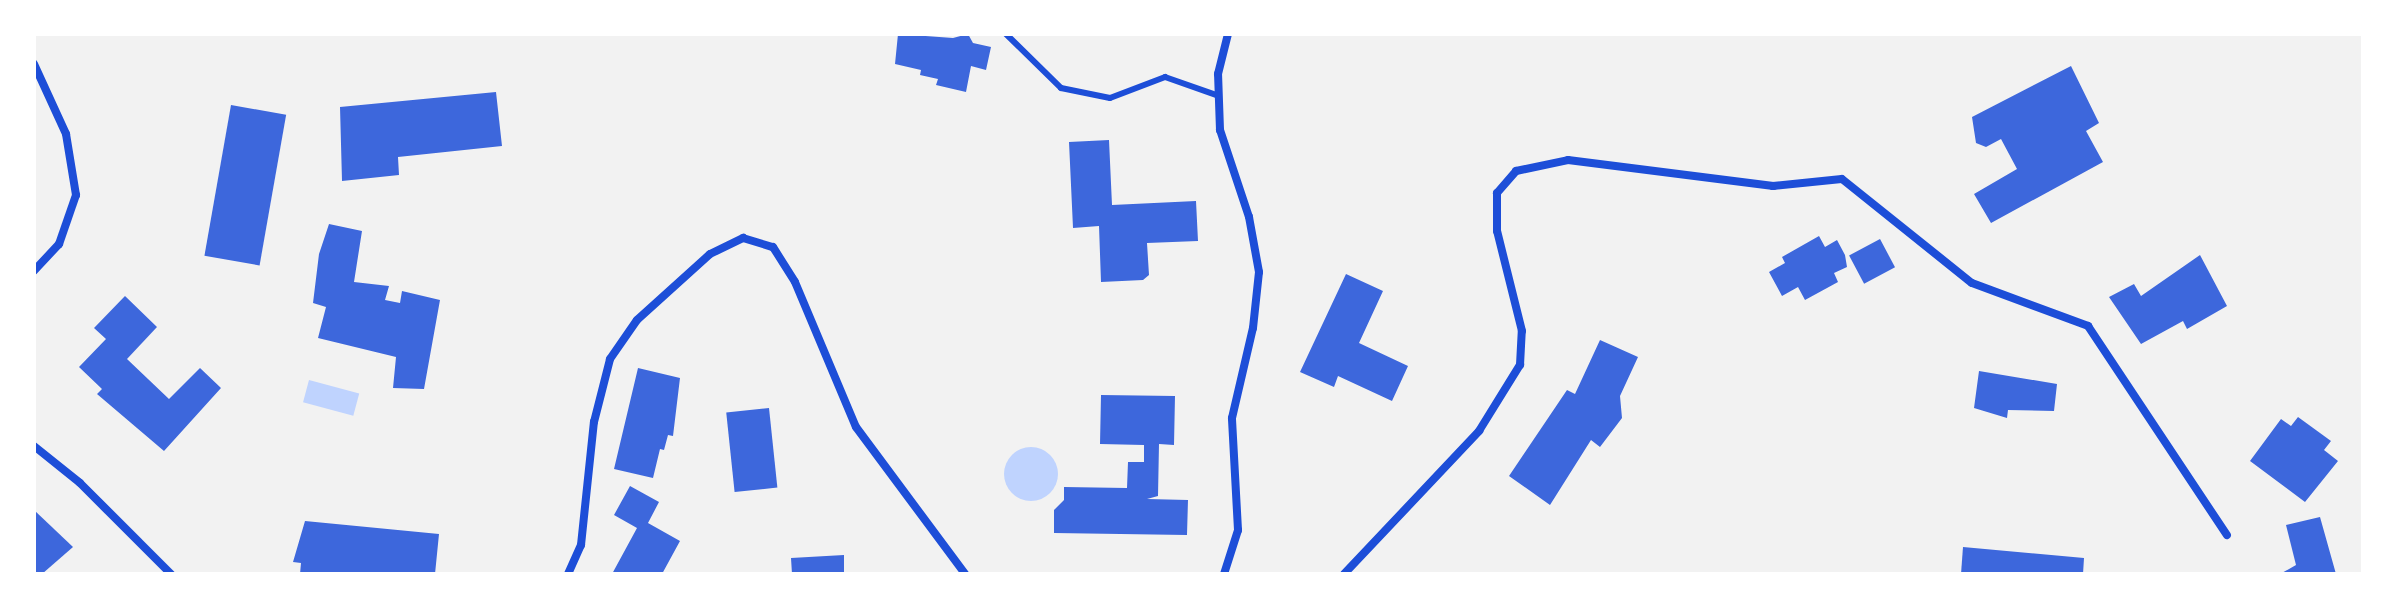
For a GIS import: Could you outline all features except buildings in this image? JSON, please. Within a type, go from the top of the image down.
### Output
[{"type":"street","points":[[1224,574],[1238,530],[1232,418],[1253,328],[1259,272],[1249,217],[1220,130],[1218,74],[1228,34]]},
{"type":"street","points":[[34,64],[66,134],[76,195],[59,244],[34,271]]},
{"type":"street","points":[[1344,574],[1479,431],[1520,365],[1522,331],[1497,231],[1497,193],[1516,171],[1568,160],[1773,186],[1842,179],[1972,283],[2088,326],[2227,535]]},
{"type":"street","points":[[568,574],[581,545],[594,422],[610,359],[637,320],[710,254],[743,238],[773,247],[795,282],[856,427],[959,572]]},
{"type":"street","points":[[34,446],[80,483],[171,574]]},
{"type":"lane","points":[[1006,34],[1061,88],[1110,98],[1165,77],[1219,96]]},
{"type":"water","points":[[309,380],[359,393],[353,416],[303,402]]},
{"type":"water","points":[[1031,447],[1050,455],[1058,474],[1050,493],[1031,501],[1012,493],[1004,474],[1012,455]]}]
